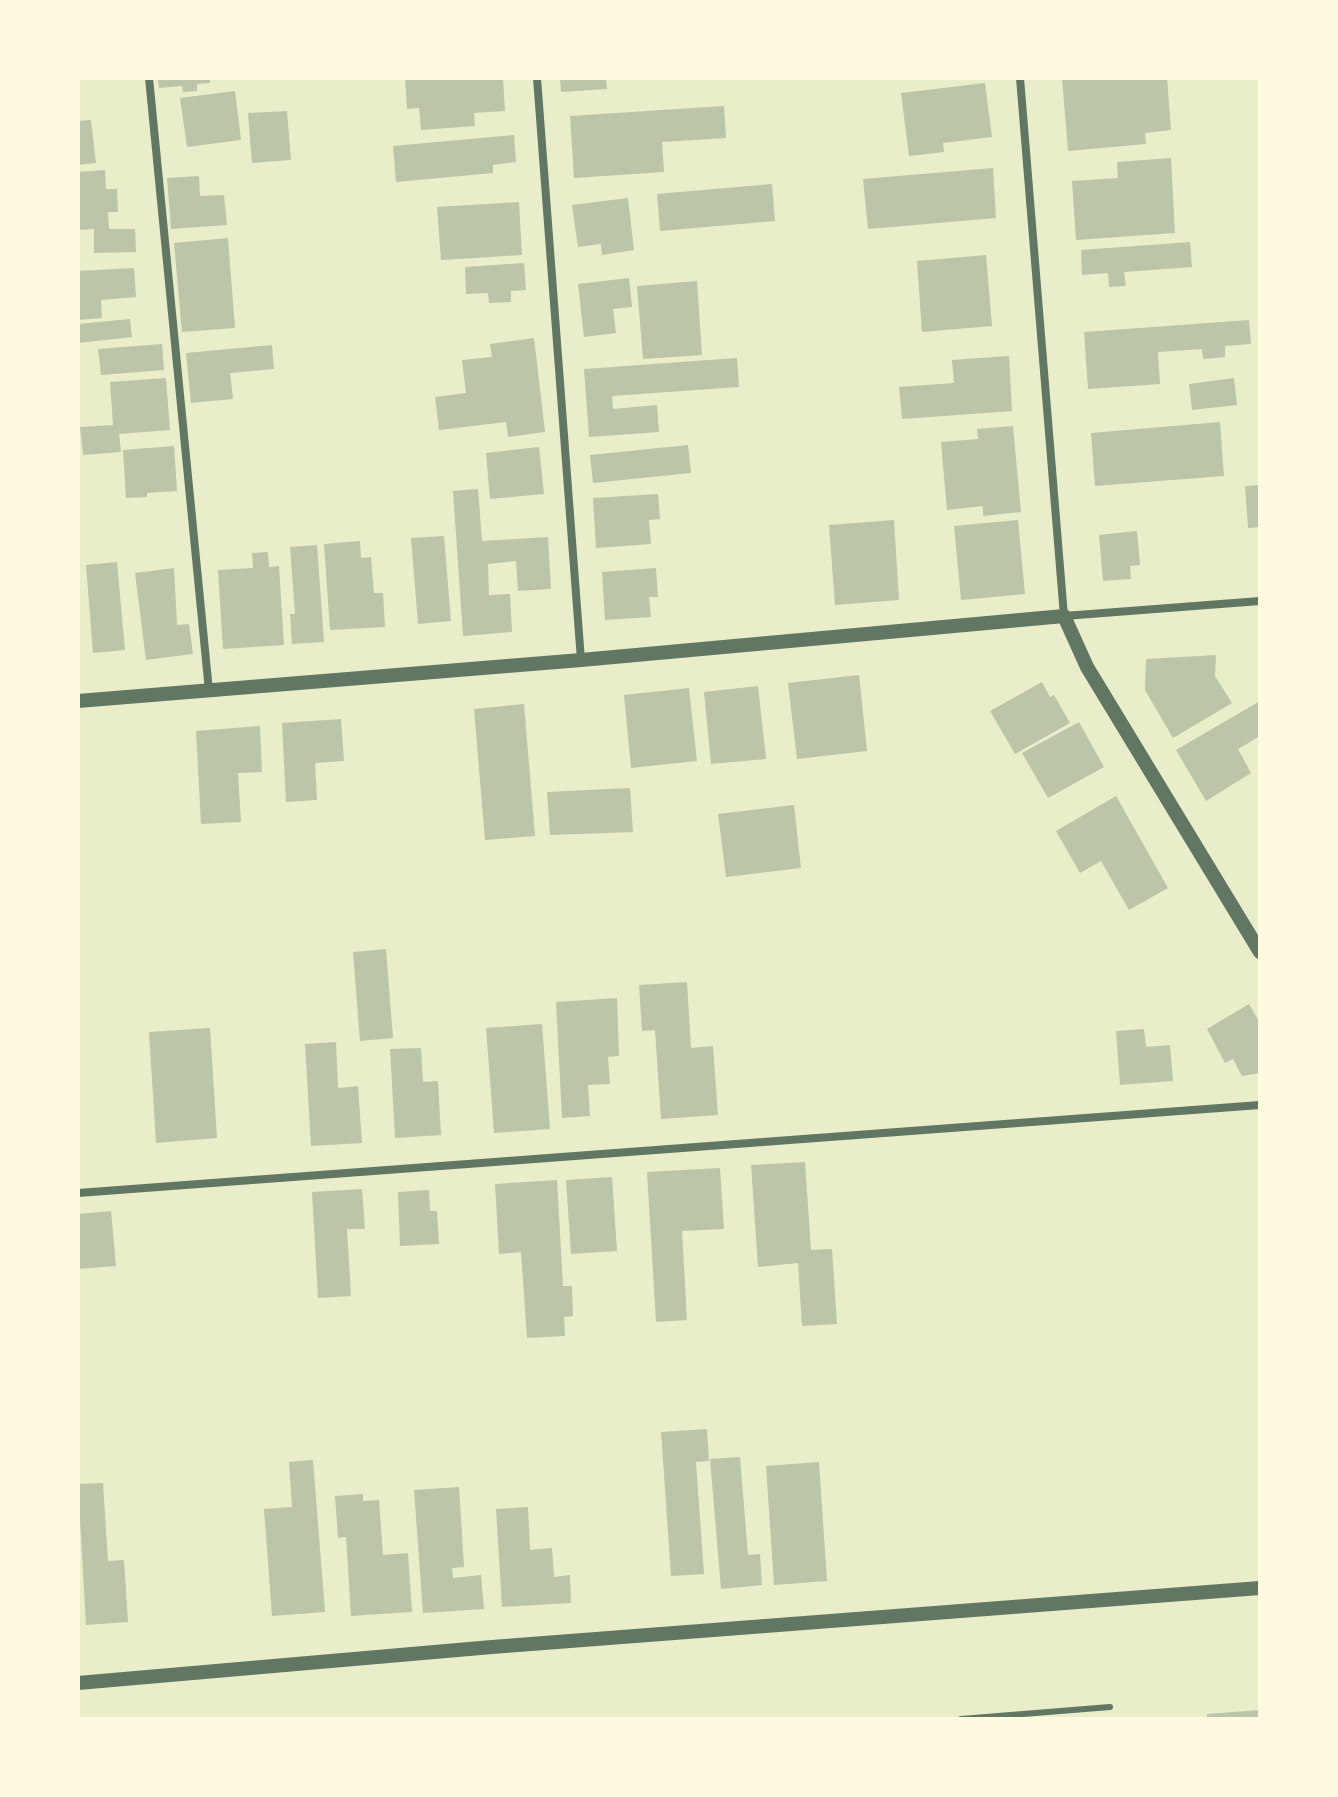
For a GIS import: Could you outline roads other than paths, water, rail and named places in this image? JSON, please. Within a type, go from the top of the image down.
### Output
[{"type":"street","points":[[149,78],[209,691]]},
{"type":"street","points":[[537,78],[581,660]]},
{"type":"street","points":[[1020,78],[1064,616],[1087,667],[1260,952]]},
{"type":"street","points":[[78,701],[1260,601]]},
{"type":"street","points":[[78,1193],[1260,1105]]},
{"type":"street","points":[[78,1683],[492,1647],[1260,1588]]},
{"type":"lane","points":[[961,1719],[1110,1707]]}]
